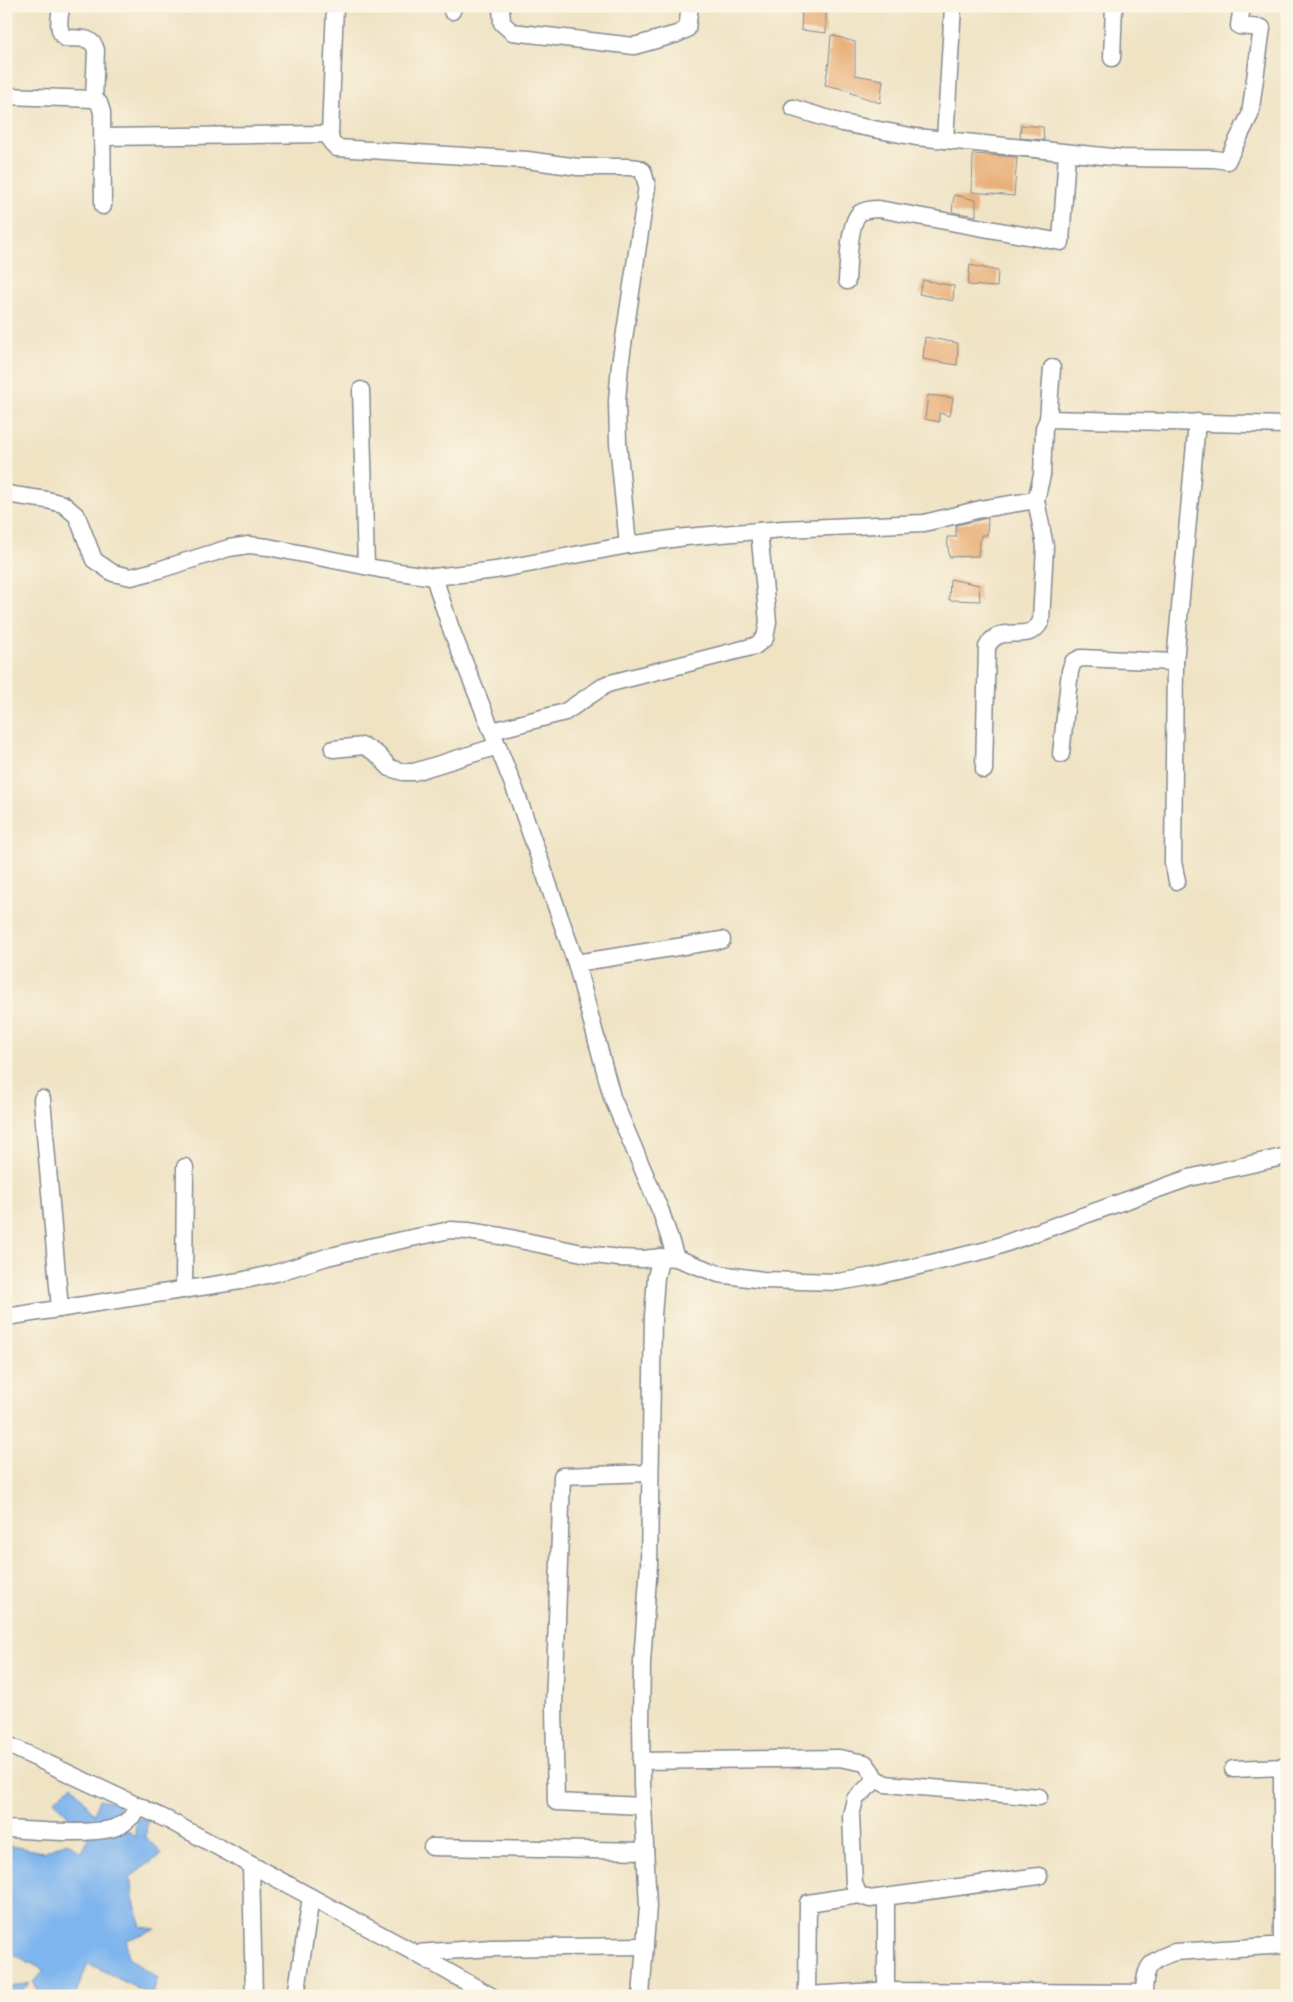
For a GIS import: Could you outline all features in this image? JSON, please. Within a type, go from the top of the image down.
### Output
[{"type":"street","points":[[61,6],[59,30],[61,35],[65,38],[89,39],[94,43],[96,50],[94,99]]},
{"type":"street","points":[[335,6],[330,134],[331,142],[337,148],[527,160],[578,167],[630,166],[643,171],[647,186],[620,365],[617,401],[618,443],[628,545]]},
{"type":"street","points":[[501,6],[502,23],[512,32],[634,46],[677,34],[687,29],[690,6]]},
{"type":"street","points":[[945,140],[954,6]]},
{"type":"street","points":[[1112,58],[1114,6]]},
{"type":"street","points":[[793,108],[842,123],[916,137],[1122,158],[1227,161],[1250,115],[1262,28],[1238,26],[1242,6]]},
{"type":"street","points":[[6,96],[94,99],[99,103],[102,112],[103,206]]},
{"type":"street","points":[[102,136],[330,134]]},
{"type":"street","points":[[847,281],[854,221],[860,213],[868,210],[879,209],[1061,242],[1067,152]]},
{"type":"street","points":[[984,770],[987,647],[990,640],[1006,633],[1031,632],[1038,628],[1041,620],[1046,546],[1036,500],[1042,475],[1044,428],[1048,419],[1052,368]]},
{"type":"street","points":[[361,390],[366,566]]},
{"type":"street","points":[[1048,419],[1287,425]]},
{"type":"street","points":[[1177,881],[1174,862],[1175,662],[1197,422]]},
{"type":"street","points":[[6,494],[63,504],[77,516],[94,560],[113,573],[131,576],[156,571],[228,548],[249,545],[434,577],[496,570],[686,536],[924,523],[1036,500]]},
{"type":"street","points":[[333,749],[364,746],[377,754],[390,768],[403,772],[414,772],[565,712],[607,684],[755,646],[765,638],[768,622],[759,531]]},
{"type":"street","points":[[434,577],[451,630],[516,792],[576,963],[612,1097],[661,1212],[669,1257],[656,1277],[653,1316],[649,1564],[642,1662],[641,1760],[648,1906],[640,1996]]},
{"type":"street","points":[[1061,754],[1070,671],[1073,662],[1081,658],[1175,662]]},
{"type":"street","points":[[576,963],[722,940]]},
{"type":"street","points":[[42,1099],[60,1309]]},
{"type":"street","points":[[6,1317],[249,1279],[344,1253],[450,1230],[501,1236],[587,1254],[619,1258],[669,1257],[718,1274],[763,1280],[838,1282],[880,1276],[987,1250],[1189,1178],[1287,1156]]},
{"type":"street","points":[[184,1290],[185,1167]]},
{"type":"street","points":[[643,1806],[556,1802],[554,1707],[562,1476],[650,1473]]},
{"type":"street","points":[[6,1744],[168,1820],[491,1996]]},
{"type":"street","points":[[641,1760],[839,1758],[865,1763],[877,1779],[885,1784],[1040,1797]]},
{"type":"street","points":[[1039,1876],[870,1899],[859,1895],[808,1903],[807,1995],[886,1991],[1144,1994],[1146,1970],[1153,1961],[1164,1955],[1175,1952],[1284,1945],[1284,1767],[1232,1769]]},
{"type":"street","points":[[859,1895],[854,1884],[851,1816],[855,1799],[877,1779]]},
{"type":"street","points":[[6,1830],[70,1832],[108,1829],[121,1825],[142,1808]]},
{"type":"street","points":[[432,1848],[645,1851]]},
{"type":"street","points":[[252,1865],[254,1996]]},
{"type":"street","points":[[296,1996],[311,1897]]},
{"type":"street","points":[[886,1897],[886,1991]]},
{"type":"street","points":[[415,1953],[492,1948],[645,1946]]},
{"type":"water","points":[[72,1785],[94,1814],[99,1799],[119,1803],[113,1835],[121,1825],[135,1836],[136,1818],[147,1819],[146,1837],[162,1854],[130,1877],[141,1927],[156,1929],[127,1940],[128,1957],[158,1978],[152,1996],[88,1963],[75,1996],[55,1996],[40,1993],[33,1982],[44,1970],[13,1954],[6,1958],[6,1845],[43,1852],[67,1842],[82,1853],[88,1838],[54,1800]]},
{"type":"water","points":[[30,1983],[15,1996],[6,1996],[6,1988]]},
{"type":"building","points":[[802,6],[826,6],[826,33],[801,30]]},
{"type":"building","points":[[831,35],[855,42],[855,75],[883,80],[880,103],[851,93],[852,91],[825,85]]},
{"type":"building","points":[[1021,125],[1043,127],[1044,140],[1020,138]]},
{"type":"building","points":[[973,154],[1017,157],[1014,196],[972,192]]},
{"type":"building","points":[[954,195],[976,200],[976,216],[952,212]]},
{"type":"building","points":[[970,265],[998,271],[997,287],[968,285]]},
{"type":"building","points":[[923,280],[954,286],[953,301],[919,294]]},
{"type":"building","points":[[925,337],[958,343],[957,365],[923,359]]},
{"type":"building","points":[[928,395],[953,398],[950,416],[939,413],[939,422],[925,419]]},
{"type":"building","points":[[988,518],[987,535],[981,535],[978,556],[949,557],[947,537],[956,537],[956,525]]},
{"type":"building","points":[[950,579],[979,585],[980,601],[949,600]]}]
